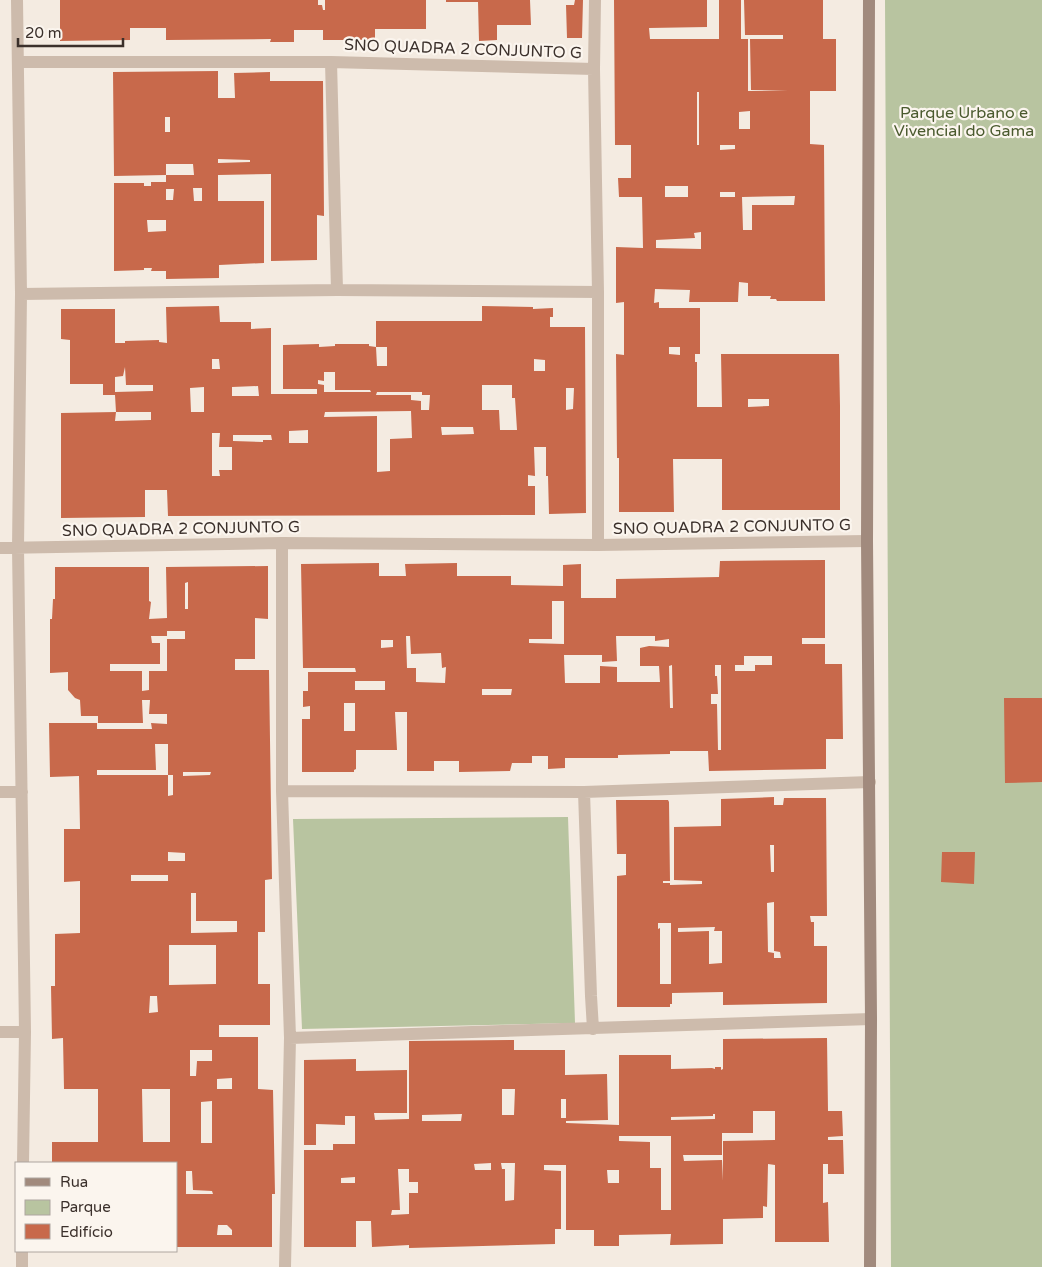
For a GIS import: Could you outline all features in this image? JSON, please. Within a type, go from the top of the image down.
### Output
[{"type":"street","points":[[17,0],[21,294],[18,548],[25,1032],[24,1162]]},
{"type":"street","name":"SNO QUADRA 2 CONJUNTO G","points":[[595,0],[598,545]]},
{"type":"street","points":[[869,0],[867,541],[871,1019],[870,1267]]},
{"type":"street","name":"SNO QUADRA 2 CONJUNTO G","points":[[18,62],[331,62],[594,69]]},
{"type":"street","name":"SNO QUADRA 2 CONJUNTO G","points":[[331,62],[337,290]]},
{"type":"street","points":[[21,294],[337,290],[598,292]]},
{"type":"street","name":"SNO QUADRA 2 CONJUNTO G","points":[[0,548],[282,543],[598,545],[867,541]]},
{"type":"street","points":[[282,543],[282,791],[290,1038],[285,1267]]},
{"type":"street","points":[[282,791],[584,792],[870,782]]},
{"type":"street","points":[[0,792],[22,792]]},
{"type":"street","points":[[584,792],[590,996],[593,1029]]},
{"type":"street","points":[[290,1038],[871,1019]]},
{"type":"street","points":[[0,1032],[25,1032]]},
{"type":"street","points":[[22,1252],[22,1267]]},
{"type":"green space","name":"Parque Urbano e Vivencial do Gama","points":[[885,0],[1042,0],[1042,1267],[891,1267]]},
{"type":"green space","points":[[568,817],[575,1023],[302,1029],[293,819]]},
{"type":"building","points":[[60,0],[318,0],[318,5],[322,5],[323,10],[325,10],[325,0],[426,0],[426,29],[375,29],[375,40],[323,40],[323,30],[294,30],[294,42],[270,42],[271,39],[166,40],[166,28],[130,28],[130,40],[60,41]]},
{"type":"building","points":[[446,0],[530,0],[531,25],[497,25],[497,40],[479,41],[478,2],[446,2]]},
{"type":"building","points":[[575,0],[583,0],[582,38],[567,38],[566,5],[574,5]]},
{"type":"building","points":[[614,0],[707,0],[707,27],[649,28],[650,39],[719,39],[719,0],[741,0],[741,39],[748,39],[748,91],[788,91],[751,90],[750,39],[783,39],[783,35],[745,35],[744,0],[823,0],[823,39],[836,39],[836,91],[810,91],[810,144],[824,145],[825,301],[777,301],[776,299],[770,299],[771,296],[748,296],[748,283],[739,282],[738,302],[689,302],[690,290],[655,289],[654,303],[659,302],[659,308],[700,308],[700,354],[695,354],[695,362],[697,362],[697,407],[722,407],[721,354],[839,354],[840,510],[722,510],[722,459],[673,459],[674,512],[619,512],[616,354],[624,355],[624,302],[616,303],[616,247],[643,248],[642,197],[619,197],[618,178],[631,178],[631,145],[615,145]],"holes":[[[697,92],[699,92],[699,145],[697,145]],[[750,111],[750,129],[739,129],[739,112]],[[720,145],[735,145],[735,149],[720,150]],[[665,186],[688,186],[688,197],[665,197]],[[720,192],[735,192],[735,197],[720,197]],[[795,196],[794,205],[752,205],[752,230],[743,230],[742,197]],[[701,232],[701,249],[656,248],[656,240],[695,238],[694,233]],[[669,347],[680,347],[680,355],[669,354]],[[748,399],[769,399],[769,406],[748,407]]]},
{"type":"building","points":[[218,71],[218,98],[235,98],[234,73],[270,72],[270,81],[323,81],[324,216],[317,215],[317,260],[271,261],[271,174],[218,175],[218,201],[264,201],[264,263],[219,265],[219,278],[166,279],[166,271],[151,271],[152,268],[114,271],[114,183],[144,183],[144,186],[151,186],[151,182],[166,182],[166,175],[114,176],[113,72]],"holes":[[[165,117],[170,117],[170,132],[165,132]],[[218,159],[250,160],[250,162],[218,163]],[[166,164],[193,164],[194,175],[166,175]],[[193,188],[202,188],[202,201],[194,201]],[[166,189],[174,189],[173,200],[166,200]],[[147,220],[166,220],[166,231],[148,232]]]},
{"type":"building","points":[[219,306],[220,322],[251,322],[251,329],[271,328],[271,394],[317,394],[317,389],[283,389],[283,345],[319,344],[319,347],[335,346],[335,344],[369,344],[369,346],[376,347],[376,321],[482,321],[482,306],[533,307],[533,309],[553,308],[553,317],[550,317],[550,327],[585,327],[586,513],[549,514],[546,447],[534,447],[535,476],[528,475],[528,486],[535,486],[535,515],[168,516],[167,490],[145,490],[145,517],[61,518],[61,413],[116,412],[115,395],[103,395],[103,384],[70,384],[70,340],[61,339],[61,309],[115,309],[115,343],[159,340],[159,342],[167,343],[166,307]],"holes":[[[376,347],[387,347],[387,366],[377,366]],[[212,359],[219,359],[220,369],[212,369]],[[534,359],[545,360],[545,371],[534,371]],[[125,367],[126,385],[153,385],[153,391],[115,392],[115,377],[123,376]],[[324,372],[335,372],[335,390],[370,390],[371,392],[324,392],[324,385],[318,384],[318,380],[324,381]],[[482,385],[512,385],[512,398],[515,398],[517,430],[500,430],[499,410],[482,410]],[[258,386],[259,396],[232,396],[232,387]],[[204,387],[204,412],[191,412],[190,388]],[[566,388],[574,388],[573,409],[566,410]],[[377,392],[422,392],[422,395],[430,395],[429,410],[421,410],[421,401],[411,400],[411,395],[376,395]],[[411,411],[412,438],[390,439],[390,471],[377,472],[377,416],[324,417],[325,412]],[[116,412],[151,412],[151,420],[115,421]],[[441,427],[473,427],[474,434],[442,435]],[[308,430],[308,443],[289,443],[289,431]],[[212,433],[220,433],[219,447],[232,447],[232,470],[219,470],[220,476],[212,476]],[[233,435],[271,435],[272,440],[263,440],[263,442],[233,441]]]},
{"type":"building","points":[[825,560],[825,638],[802,638],[802,644],[825,644],[825,664],[842,664],[843,739],[826,739],[826,769],[709,771],[708,751],[670,751],[670,754],[618,755],[618,758],[565,758],[565,768],[548,769],[548,756],[532,756],[532,763],[512,763],[510,771],[459,772],[459,761],[434,761],[434,771],[407,771],[407,712],[395,712],[397,750],[356,750],[356,769],[354,772],[302,772],[302,719],[310,719],[310,706],[303,707],[303,691],[308,691],[308,672],[356,672],[355,668],[303,668],[301,564],[379,563],[379,576],[406,576],[405,564],[457,563],[457,576],[511,576],[511,585],[563,586],[563,565],[581,564],[581,598],[616,598],[616,579],[719,577],[720,561]],"holes":[[[552,601],[564,601],[564,644],[529,643],[529,639],[552,639]],[[406,636],[410,636],[411,654],[441,653],[442,668],[446,667],[445,683],[416,682],[416,668],[407,668]],[[616,636],[655,636],[655,641],[669,639],[669,647],[649,646],[640,648],[640,666],[659,666],[660,682],[617,682],[617,667],[600,666],[600,683],[565,683],[564,655],[602,655],[602,662],[617,661]],[[381,640],[393,640],[393,647],[381,648]],[[744,656],[772,656],[772,665],[755,665],[755,671],[735,671],[735,665],[744,665]],[[672,665],[673,708],[670,708],[669,666]],[[715,665],[721,665],[721,750],[718,750],[717,704],[711,704],[711,694],[718,694]],[[355,681],[385,681],[385,690],[355,690]],[[482,689],[512,689],[511,695],[482,695]],[[344,703],[355,703],[355,731],[344,731]]]},
{"type":"building","points":[[268,566],[268,619],[255,618],[255,659],[235,659],[235,670],[269,670],[272,879],[265,880],[265,932],[258,932],[258,984],[270,984],[270,1025],[219,1025],[219,1037],[258,1037],[258,1089],[273,1090],[275,1194],[272,1194],[272,1247],[178,1247],[178,1162],[52,1162],[52,1142],[98,1142],[98,1089],[64,1089],[63,1038],[52,1039],[51,986],[55,986],[55,934],[80,933],[80,881],[64,882],[64,829],[80,829],[79,776],[50,777],[49,723],[97,723],[97,729],[152,729],[151,723],[167,724],[167,714],[149,714],[150,700],[142,700],[143,723],[98,723],[98,716],[81,716],[80,700],[75,698],[68,690],[68,672],[50,673],[50,619],[52,619],[53,599],[55,599],[55,567],[149,567],[149,601],[151,602],[149,619],[167,618],[166,567]],"holes":[[[188,582],[188,609],[185,609],[185,583]],[[167,631],[185,631],[185,639],[167,639],[167,671],[149,671],[149,690],[142,691],[142,671],[110,671],[110,664],[160,664],[160,643],[152,643],[151,636],[167,636]],[[155,744],[168,744],[168,775],[97,775],[97,770],[156,770]],[[183,772],[211,772],[210,775],[183,776]],[[168,775],[173,775],[173,795],[168,796]],[[168,852],[185,853],[185,861],[168,861]],[[131,875],[168,875],[168,881],[131,881]],[[191,893],[196,893],[196,921],[237,921],[237,932],[191,933]],[[169,945],[216,945],[216,984],[169,985]],[[150,996],[157,996],[158,1012],[149,1013]],[[190,1050],[212,1050],[212,1061],[197,1061],[196,1076],[190,1076]],[[232,1078],[232,1089],[217,1089],[217,1079]],[[142,1089],[170,1089],[170,1142],[143,1142]],[[212,1101],[212,1143],[201,1143],[201,1102]],[[186,1171],[192,1171],[193,1190],[212,1191],[213,1194],[186,1194]],[[218,1225],[227,1225],[232,1230],[232,1235],[217,1235]]]},
{"type":"building","points":[[1004,698],[1042,698],[1042,782],[1005,783]]},
{"type":"building","points":[[774,797],[774,805],[783,805],[784,798],[826,798],[827,916],[810,916],[811,922],[814,922],[814,946],[827,946],[827,1003],[723,1005],[723,992],[672,993],[672,1004],[670,1004],[670,1007],[617,1007],[617,876],[626,875],[626,854],[617,854],[616,800],[668,800],[670,881],[663,881],[663,883],[670,883],[670,885],[702,884],[702,881],[674,880],[674,827],[721,826],[721,799]],"holes":[[[770,845],[774,845],[774,872],[771,872]],[[774,902],[774,951],[780,952],[781,958],[774,958],[774,953],[768,952],[767,903]],[[658,923],[671,923],[671,984],[660,984],[660,928],[658,929]],[[715,927],[714,931],[722,931],[722,963],[709,964],[709,931],[678,932],[678,928]]]},
{"type":"building","points":[[942,852],[975,852],[974,884],[941,882]]},
{"type":"building","points":[[827,1038],[828,1111],[842,1111],[843,1136],[828,1137],[828,1140],[843,1140],[844,1174],[828,1174],[828,1164],[823,1164],[823,1203],[828,1202],[829,1242],[775,1242],[775,1165],[768,1164],[767,1207],[763,1206],[763,1218],[723,1219],[723,1244],[670,1245],[671,1234],[619,1235],[619,1246],[594,1246],[594,1230],[566,1230],[566,1165],[544,1165],[544,1170],[561,1171],[561,1229],[555,1229],[555,1244],[409,1248],[409,1245],[372,1247],[371,1221],[356,1221],[356,1247],[304,1247],[304,1150],[333,1150],[333,1144],[355,1144],[355,1116],[345,1116],[345,1125],[316,1124],[316,1145],[304,1145],[304,1060],[356,1059],[356,1071],[407,1070],[407,1113],[374,1113],[375,1120],[409,1119],[409,1041],[514,1040],[514,1050],[565,1050],[565,1075],[607,1074],[608,1120],[566,1121],[566,1123],[619,1125],[619,1055],[671,1055],[671,1069],[715,1069],[715,1067],[721,1067],[721,1070],[723,1069],[723,1039]],"holes":[[[502,1089],[515,1089],[514,1115],[502,1115]],[[561,1099],[566,1099],[566,1118],[561,1118]],[[753,1111],[775,1111],[775,1140],[723,1141],[723,1181],[722,1160],[684,1161],[683,1155],[722,1155],[722,1133],[753,1133]],[[462,1114],[461,1121],[422,1121],[422,1115]],[[715,1114],[715,1119],[671,1120],[671,1117],[713,1116]],[[619,1136],[671,1136],[671,1210],[661,1210],[661,1168],[650,1168],[650,1142],[619,1141]],[[491,1163],[491,1170],[475,1170],[474,1164]],[[501,1163],[515,1163],[514,1200],[505,1201],[505,1169],[502,1169]],[[398,1169],[409,1169],[409,1182],[418,1182],[418,1193],[409,1193],[409,1214],[391,1215],[392,1210],[400,1210]],[[607,1170],[619,1170],[619,1183],[608,1183]],[[355,1177],[355,1183],[341,1183],[341,1178]]]}]
